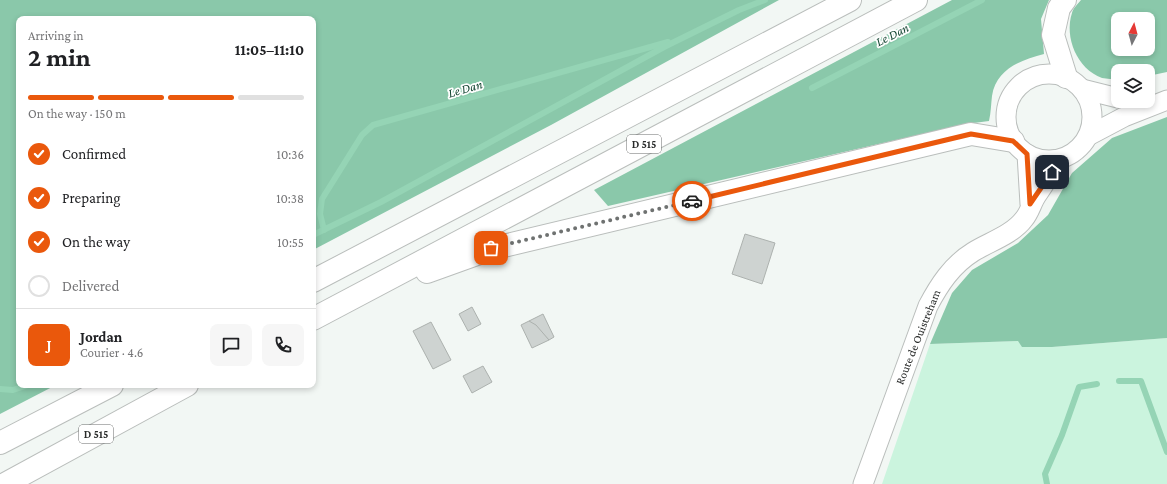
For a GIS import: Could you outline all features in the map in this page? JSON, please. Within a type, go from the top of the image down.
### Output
[{"type":"highway","name":"D 515","points":[[316,279],[850,0]]},
{"type":"highway","name":"D 515","points":[[316,317],[916,0]]},
{"type":"highway","points":[[1065,0],[1059,8],[1053,35],[1074,83]]},
{"type":"highway","points":[[372,288],[419,275],[491,248],[971,134],[1020,147]]},
{"type":"highway","points":[[0,443],[106,388]]},
{"type":"highway","name":"D 515","points":[[5,484],[181,388]]},
{"type":"street","points":[[1030,204],[1020,147],[1006,120],[1008,103],[1014,92],[1031,78],[1047,74],[1111,96]]},
{"type":"street","points":[[1020,147],[1040,159],[1054,160],[1067,156],[1078,150],[1088,136],[1092,123],[1092,110],[1089,100],[1074,83]]},
{"type":"street","points":[[1155,98],[1167,98]]},
{"type":"street","points":[[1088,136],[1124,117],[1167,98]]},
{"type":"street","name":"Route de Ouistreham","points":[[863,484],[928,306],[938,287],[960,262],[972,253],[1011,230],[1024,219],[1030,204],[1052,172],[1054,160]]},
{"type":"green space","points":[[0,0],[779,0],[551,125],[316,248],[316,16],[16,16],[16,388],[50,388],[0,414]]},
{"type":"green space","points":[[952,0],[1049,0],[1041,19],[1044,54],[1018,63],[1004,72],[994,87],[989,121],[966,124],[608,206],[594,190]]},
{"type":"green space","points":[[1081,0],[1167,0],[1167,72],[1155,75],[1155,64],[1111,64],[1111,79],[1102,78],[1093,74],[1079,60],[1071,42],[1070,22],[1074,8]]},
{"type":"green space","points":[[1167,117],[1167,338],[1052,347],[1022,347],[1018,341],[930,344],[952,293],[972,270],[1018,243],[1048,215],[1072,173],[1112,138]]},
{"type":"green space","points":[[1167,338],[1167,484],[882,484],[930,344],[1018,341],[1052,347]]},
{"type":"building","points":[[745,234],[775,243],[762,284],[732,274]]},
{"type":"building","points":[[472,307],[481,324],[468,331],[459,314]]},
{"type":"building","points":[[543,314],[554,337],[549,340],[529,321]]},
{"type":"building","points":[[529,321],[536,325],[549,340],[532,348],[521,325]]},
{"type":"building","points":[[431,322],[451,360],[433,369],[413,331]]},
{"type":"building","points":[[483,366],[492,382],[472,393],[463,376]]},
{"type":"waterway","name":"Le Dan","points":[[316,234],[381,202],[664,47],[739,10],[765,0]]},
{"type":"waterway","name":"Le Dan","points":[[812,88],[982,0]]},
{"type":"waterway","name":"Le Dan","points":[[324,230],[320,214],[322,199],[362,135],[373,125],[668,42]]},
{"type":"waterway","points":[[1119,381],[1141,381],[1167,452]]},
{"type":"waterway","points":[[1047,484],[1045,474],[1062,435],[1079,387],[1097,384]]},
{"type":"waterway","name":"Le Dan","points":[[0,389],[13,390],[19,388]]},
{"type":"way so far","points":[[491,248],[692,201]]},
{"type":"route","points":[[692,201],[971,134],[1013,141],[1027,154],[1030,204],[1052,172]]}]
